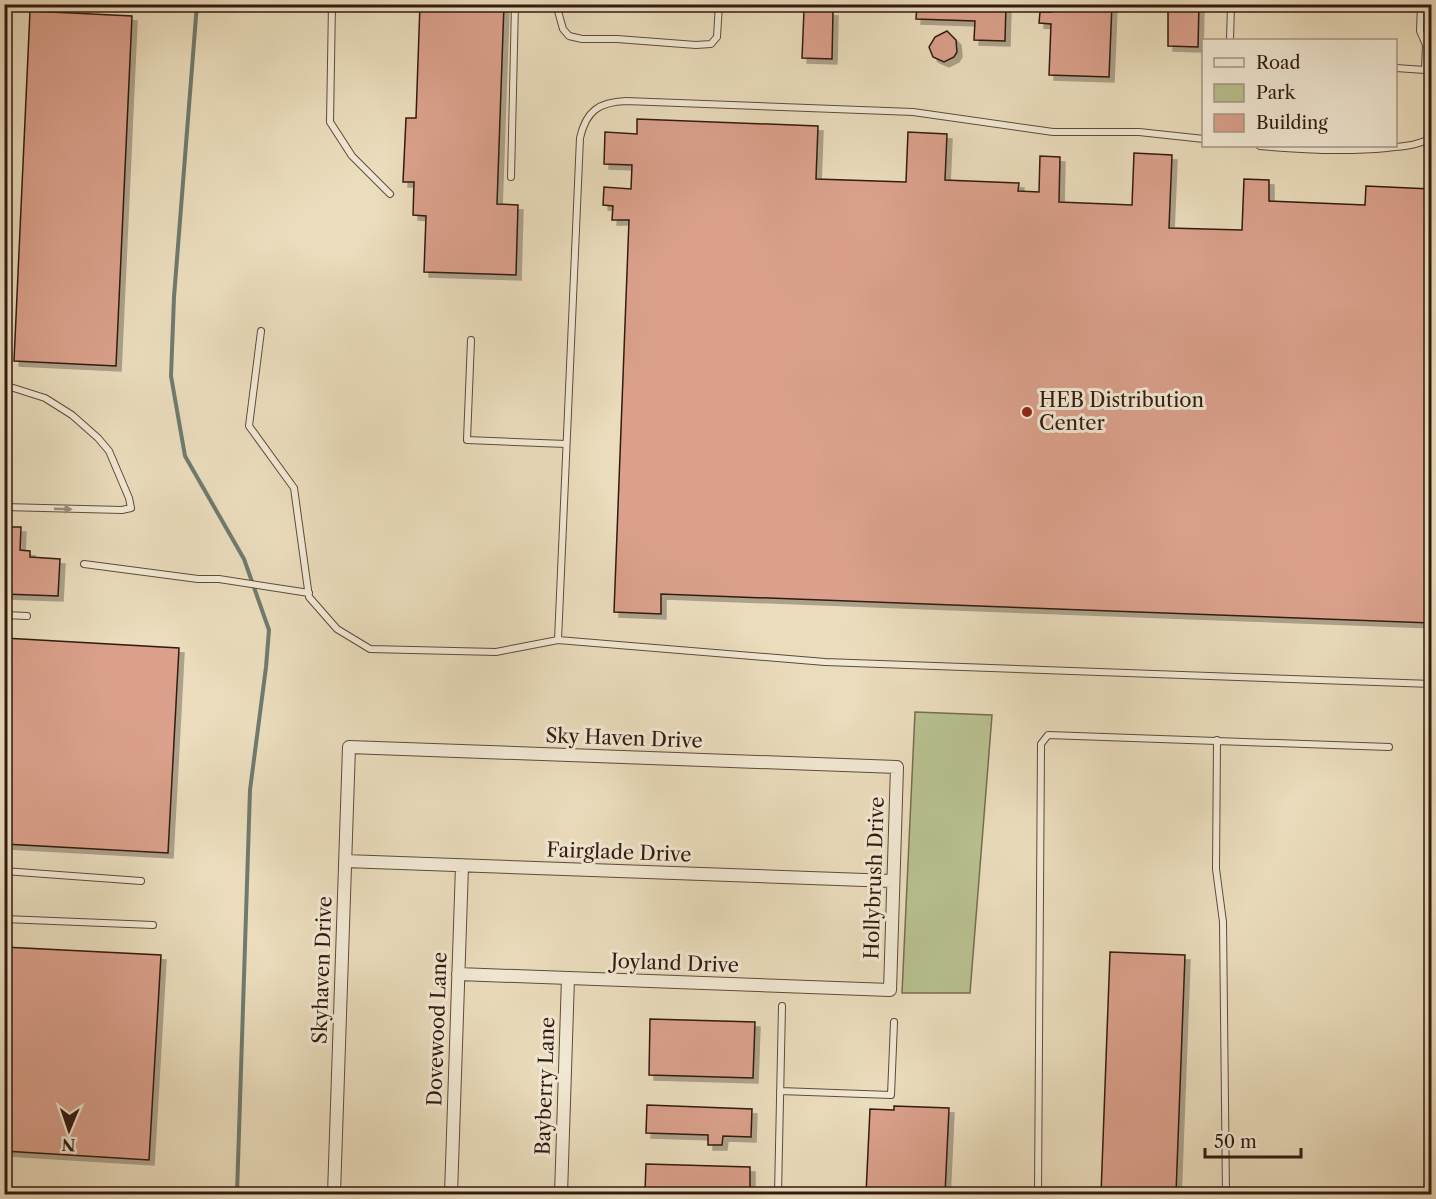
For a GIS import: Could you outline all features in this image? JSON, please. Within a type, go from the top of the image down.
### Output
[{"type":"street","name":"Sky Haven Drive","points":[[349,747],[897,767]]},
{"type":"street","name":"Skyhaven Drive","points":[[334,1194],[349,747]]},
{"type":"street","name":"Hollybrush Drive","points":[[890,990],[897,767]]},
{"type":"street","name":"Fairglade Drive","points":[[345,861],[892,881]]},
{"type":"street","name":"Dovewood Lane","points":[[451,1194],[462,866]]},
{"type":"street","name":"Joyland Drive","points":[[458,974],[890,990]]},
{"type":"street","name":"Bayberry Lane","points":[[561,1194],[568,978]]},
{"type":"lane","points":[[332,4],[330,122],[352,156],[390,194]]},
{"type":"lane","points":[[511,177],[515,4]]},
{"type":"lane","points":[[556,4],[562,28],[569,36],[575,38],[696,45],[711,44],[717,37],[719,4]]},
{"type":"lane","points":[[1230,39],[1232,4]]},
{"type":"lane","points":[[1397,68],[1425,70],[1426,45],[1420,32],[1421,4]]},
{"type":"lane","points":[[558,640],[580,138],[588,116],[599,107],[610,102],[626,101],[913,112],[1053,132],[1139,132],[1202,139]]},
{"type":"lane","points":[[1397,146],[1421,144],[1431,137]]},
{"type":"lane","points":[[1272,147],[1353,151],[1392,147]]},
{"type":"lane","points":[[261,331],[249,426],[294,488],[309,597],[337,629],[370,649],[496,652],[558,640],[825,662],[1431,684]]},
{"type":"lane","points":[[471,340],[467,440],[566,444]]},
{"type":"lane","points":[[4,386],[45,398],[72,415],[98,438],[108,451],[129,498],[131,508],[122,510],[4,507]]},
{"type":"lane","points":[[84,564],[198,579],[219,579],[309,593]]},
{"type":"lane","points":[[4,615],[27,616]]},
{"type":"lane","points":[[1038,1194],[1041,744],[1048,735],[1389,747]]},
{"type":"lane","points":[[1217,740],[1216,869],[1223,922],[1226,1194]]},
{"type":"lane","points":[[4,871],[141,881]]},
{"type":"lane","points":[[4,919],[153,926]]},
{"type":"lane","points":[[778,1194],[782,1006]]},
{"type":"lane","points":[[780,1090],[891,1095],[894,1022]]},
{"type":"green space","points":[[915,712],[992,715],[970,993],[902,993]]},
{"type":"building","points":[[420,4],[504,4],[497,204],[518,205],[516,275],[424,272],[426,216],[413,215],[414,182],[403,182],[406,118],[416,118]]},
{"type":"building","points":[[917,4],[1006,4],[1005,41],[974,40],[975,21],[916,19]]},
{"type":"building","points":[[1052,4],[1112,4],[1109,77],[1049,75],[1051,24],[1039,23],[1040,12],[1052,12]]},
{"type":"building","points":[[1168,4],[1199,4],[1198,47],[1168,46]]},
{"type":"building","points":[[804,10],[833,11],[832,59],[802,58]]},
{"type":"building","points":[[30,11],[132,16],[116,366],[14,361]]},
{"type":"building","points":[[947,31],[956,40],[957,52],[954,57],[944,62],[933,57],[929,47],[935,37]]},
{"type":"building","name":"HEB Distribution Center","points":[[637,119],[818,126],[816,179],[906,182],[908,132],[947,134],[945,180],[1019,183],[1018,191],[1039,192],[1040,156],[1060,157],[1059,202],[1132,205],[1134,153],[1172,155],[1169,228],[1242,230],[1244,179],[1269,180],[1269,201],[1365,205],[1366,186],[1431,189],[1431,623],[661,594],[661,614],[614,612],[629,220],[612,220],[613,206],[603,205],[604,187],[631,189],[632,165],[604,164],[605,132],[637,134]]},
{"type":"building","points":[[4,527],[21,527],[20,550],[30,551],[30,557],[60,559],[58,596],[4,594]]},
{"type":"building","points":[[4,638],[179,648],[168,853],[4,844]]},
{"type":"building","points":[[4,947],[161,955],[149,1160],[4,1151]]},
{"type":"building","points":[[1110,952],[1185,955],[1176,1194],[1101,1194]]},
{"type":"building","points":[[650,1019],[755,1022],[753,1078],[649,1075]]},
{"type":"building","points":[[647,1105],[752,1109],[751,1137],[723,1136],[722,1145],[708,1145],[708,1135],[646,1133]]},
{"type":"building","points":[[894,1106],[949,1108],[945,1194],[866,1194],[870,1109],[894,1110]]},
{"type":"building","points":[[646,1164],[750,1167],[750,1194],[645,1192]]},
{"type":"waterway","points":[[197,4],[174,297],[171,376],[185,456],[244,559],[269,630],[250,790],[237,1194]]},
{"type":"place","name":"HEB Distribution Center","points":[[1027,412]]}]
